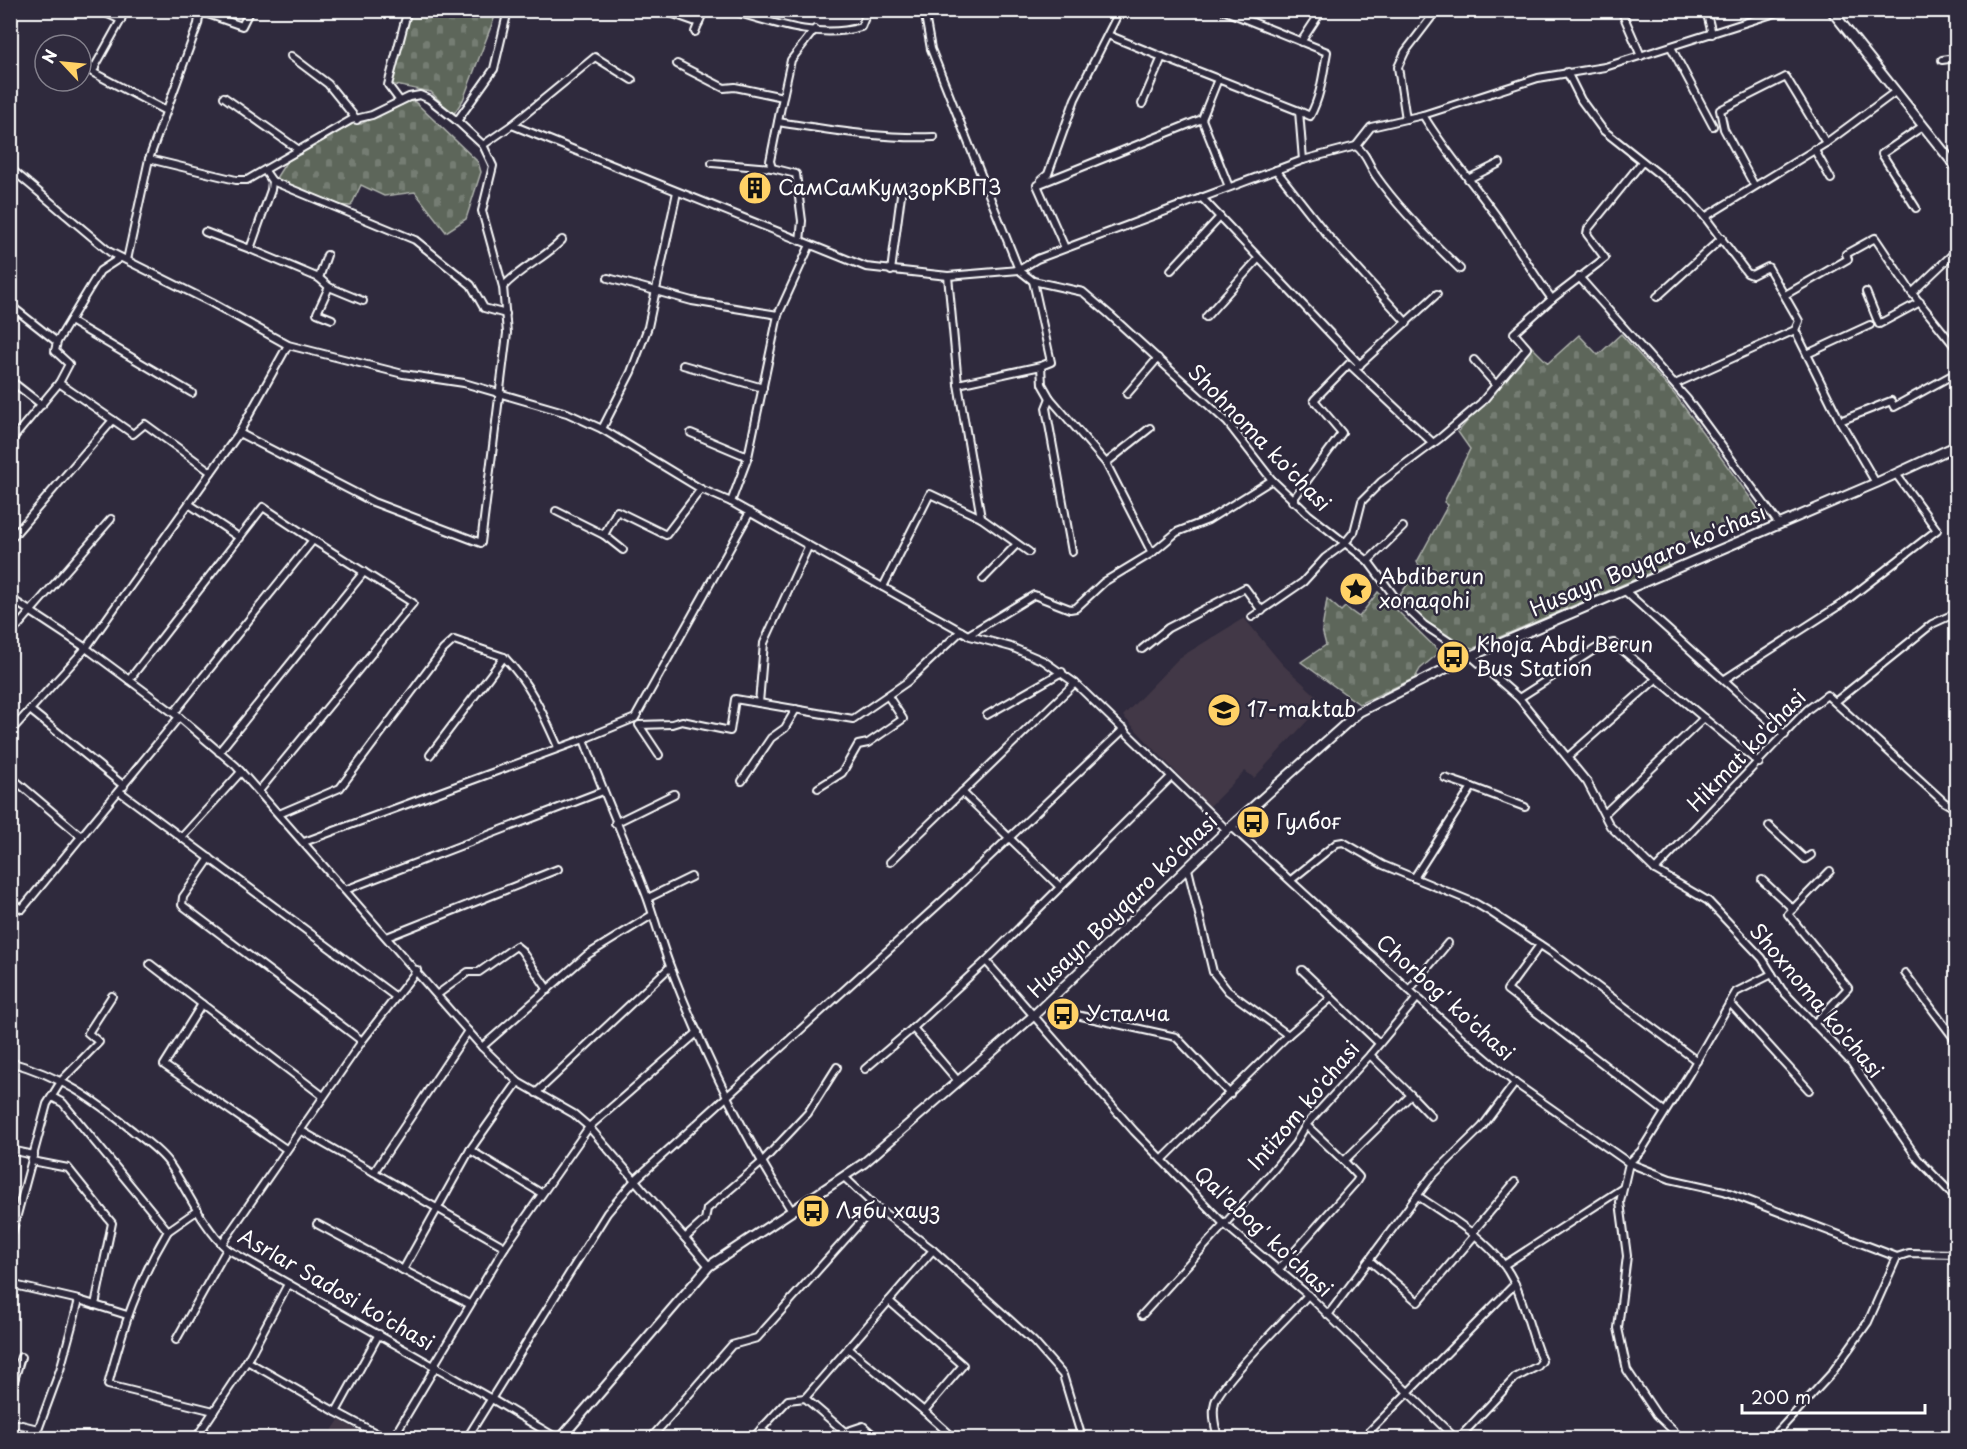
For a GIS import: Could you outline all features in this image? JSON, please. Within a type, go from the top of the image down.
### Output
[{"type":"main road","points":[[1831,10],[1956,167]]},
{"type":"main road","name":"Husayn Boyqaro ko'chasi","points":[[563,1438],[709,1266],[864,1163],[1032,1017],[1229,829],[1359,712],[1471,656],[1876,483],[1956,446]]},
{"type":"street","points":[[99,10],[121,20]]},
{"type":"street","points":[[124,10],[93,72],[166,111]]},
{"type":"street","points":[[128,260],[149,159],[198,24],[200,11],[242,26],[250,10]]},
{"type":"street","points":[[400,101],[388,85],[407,13],[404,10]]},
{"type":"street","points":[[457,121],[494,69],[508,10]]},
{"type":"street","points":[[662,10],[699,23]]},
{"type":"street","points":[[695,32],[704,10]]},
{"type":"street","points":[[729,10],[774,25],[845,32],[861,27],[868,10]]},
{"type":"street","points":[[924,10],[931,49],[1018,270]]},
{"type":"street","points":[[1037,185],[1048,174],[1075,99],[1120,10]]},
{"type":"street","points":[[1108,36],[1310,116],[1319,95],[1327,52],[1223,10]]},
{"type":"street","points":[[1301,42],[1322,10]]},
{"type":"street","points":[[1406,119],[1398,67],[1405,52],[1437,10]]},
{"type":"street","points":[[1621,10],[1641,57]]},
{"type":"street","points":[[1706,10],[1712,34]]},
{"type":"street","points":[[512,125],[866,267],[948,276],[1018,270],[1037,259],[1201,197],[1304,160],[1356,146],[1371,127],[1423,115],[1538,78],[1605,68],[1785,10]]},
{"type":"street","points":[[772,168],[770,161],[790,60],[815,29]]},
{"type":"street","points":[[1671,47],[1713,126]]},
{"type":"street","points":[[291,56],[328,84],[357,120]]},
{"type":"street","points":[[483,145],[512,125],[596,57],[632,80]]},
{"type":"street","points":[[1142,104],[1162,57]]},
{"type":"street","points":[[1942,60],[1956,58]]},
{"type":"street","points":[[677,64],[724,88],[735,87],[783,97]]},
{"type":"street","points":[[1567,72],[1581,100],[1603,130],[1684,194],[1722,238],[1747,273],[1752,275],[1768,267],[1799,321],[1795,330],[1675,384]]},
{"type":"street","points":[[1754,185],[1724,129],[1720,110],[1786,77],[1826,143]]},
{"type":"street","points":[[1218,79],[1202,119],[1229,187]]},
{"type":"street","points":[[1705,217],[1826,143],[1895,92]]},
{"type":"street","points":[[149,159],[236,180],[247,180],[351,120],[357,120],[420,95],[429,99],[457,121],[483,145],[494,165],[482,211],[503,287],[507,333],[481,543],[373,502],[239,433]]},
{"type":"street","points":[[224,97],[299,150]]},
{"type":"street","points":[[1299,111],[1304,160]]},
{"type":"street","points":[[1423,115],[1441,144],[1552,299]]},
{"type":"street","points":[[1037,185],[1202,119]]},
{"type":"street","points":[[778,122],[899,138],[934,137]]},
{"type":"street","points":[[1916,208],[1882,154],[1923,126]]},
{"type":"street","points":[[1356,146],[1362,150],[1376,176],[1460,269]]},
{"type":"street","points":[[1814,149],[1831,179]]},
{"type":"street","points":[[1252,617],[1303,582],[1325,558],[1344,543],[1354,532],[1362,501],[1381,482],[1481,404],[1527,348],[1514,333],[1552,299],[1605,258],[1587,234],[1588,229],[1642,162]]},
{"type":"street","points":[[712,163],[772,168],[796,174],[802,221],[800,241]]},
{"type":"street","points":[[1468,179],[1500,163]]},
{"type":"street","points":[[10,168],[120,258],[100,271],[57,342],[55,351],[69,364],[59,383],[10,442]]},
{"type":"street","points":[[1276,170],[1327,235],[1407,323]]},
{"type":"street","points":[[265,171],[272,182],[415,240],[471,285],[484,308],[506,314]]},
{"type":"street","points":[[250,249],[272,182]]},
{"type":"street","points":[[1037,185],[1065,248]]},
{"type":"street","points":[[891,271],[902,187],[914,188]]},
{"type":"street","points":[[602,429],[631,372],[648,327],[677,192]]},
{"type":"street","points":[[1201,197],[1357,367],[1433,443]]},
{"type":"street","points":[[1171,270],[1221,217]]},
{"type":"street","points":[[205,232],[319,278],[329,287],[363,302]]},
{"type":"street","points":[[1657,297],[1722,238]]},
{"type":"street","points":[[1785,295],[1848,259],[1846,254],[1875,238],[1912,293],[1956,348]]},
{"type":"street","points":[[503,287],[517,271],[552,251],[562,240]]},
{"type":"street","points":[[731,502],[748,458],[778,315],[810,245]]},
{"type":"street","points":[[1912,293],[1956,251]]},
{"type":"street","points":[[319,278],[327,255]]},
{"type":"street","name":"Сhorbog' ko'chasi","points":[[120,258],[128,260],[288,345],[403,374],[464,383],[567,413],[602,429],[701,489],[750,512],[808,547],[968,635],[1011,647],[1062,672],[1076,682],[1171,777],[1291,880],[1515,1083],[1629,1163],[1670,1179],[1724,1191],[1897,1257]]},
{"type":"street","points":[[1206,317],[1258,259]]},
{"type":"street","name":"Shohnoma ko'chasi","points":[[1018,270],[1033,281],[1083,292],[1227,422],[1272,480],[1292,501],[1368,561],[1394,596],[1424,625],[1471,656],[1519,698],[1587,782],[1610,826],[1642,858]]},
{"type":"street","points":[[948,276],[958,384],[981,518]]},
{"type":"street","points":[[1579,277],[1675,384],[1779,524]]},
{"type":"street","points":[[608,278],[655,292],[778,315]]},
{"type":"street","points":[[958,384],[1052,363],[1033,281]]},
{"type":"street","points":[[329,287],[317,313],[332,319]]},
{"type":"street","points":[[1866,292],[1879,324],[1920,302]]},
{"type":"street","points":[[1357,367],[1437,294]]},
{"type":"street","points":[[10,305],[57,342]]},
{"type":"street","points":[[70,321],[192,393]]},
{"type":"street","points":[[1807,354],[1870,325]]},
{"type":"street","points":[[1795,330],[1840,421],[1876,483]]},
{"type":"street","points":[[10,732],[86,648],[239,433],[288,345]]},
{"type":"street","points":[[1127,394],[1158,358]]},
{"type":"street","points":[[1473,360],[1496,385]]},
{"type":"street","points":[[1292,501],[1342,433],[1314,400],[1349,364],[1357,367]]},
{"type":"street","points":[[683,365],[763,388]]},
{"type":"street","points":[[1041,366],[1042,384],[1050,398],[1106,463],[1152,553]]},
{"type":"street","points":[[1840,421],[1891,401],[1894,407],[1956,373]]},
{"type":"street","points":[[10,380],[42,405]]},
{"type":"street","points":[[59,383],[133,434],[146,424],[211,472]]},
{"type":"street","points":[[1050,398],[1046,408],[1072,552]]},
{"type":"street","points":[[10,540],[113,420]]},
{"type":"street","points":[[1106,463],[1150,428]]},
{"type":"street","points":[[691,433],[748,458]]},
{"type":"street","points":[[1725,680],[1843,603],[1937,530],[1896,474]]},
{"type":"street","points":[[968,635],[1034,596],[1070,609],[1076,608],[1104,582],[1152,553],[1178,532],[1208,520],[1272,480]]},
{"type":"street","points":[[604,535],[617,512],[666,534],[701,489]]},
{"type":"street","points":[[883,587],[930,494],[981,518],[1029,552]]},
{"type":"street","points":[[189,504],[240,538]]},
{"type":"street","points":[[129,680],[264,507],[414,603],[259,792]]},
{"type":"street","points":[[556,511],[604,535],[623,550]]},
{"type":"street","points":[[304,842],[635,718],[750,512]]},
{"type":"street","points":[[10,635],[111,519]]},
{"type":"street","points":[[1368,561],[1403,527]]},
{"type":"street","points":[[10,902],[22,909],[122,789],[176,715],[313,540]]},
{"type":"street","points":[[984,579],[1017,544]]},
{"type":"street","points":[[759,703],[764,643],[808,547]]},
{"type":"street","points":[[219,752],[364,572]]},
{"type":"street","points":[[1142,649],[1168,628],[1245,588],[1262,611]]},
{"type":"street","points":[[1625,591],[1785,735]]},
{"type":"street","points":[[10,598],[86,648],[176,715],[241,772],[417,970],[482,1047],[518,1082],[574,1114],[590,1126],[709,1266]]},
{"type":"street","name":"Hikmat ko'chasi","points":[[1655,870],[1823,696],[1830,697],[1835,702],[1932,624],[1955,616]]},
{"type":"street","points":[[639,725],[672,724],[682,721],[730,731],[735,699],[853,719],[888,696],[961,631]]},
{"type":"street","points":[[279,814],[340,788],[443,650],[454,640],[504,657],[533,693],[558,747]]},
{"type":"street","points":[[1519,698],[1600,646],[1614,643],[1759,763]]},
{"type":"street","points":[[430,755],[504,657]]},
{"type":"street","points":[[987,715],[1062,672]]},
{"type":"street","points":[[1568,758],[1656,679]]},
{"type":"street","points":[[890,862],[1076,682]]},
{"type":"street","points":[[818,788],[842,773],[858,745],[868,743],[903,719],[888,696]]},
{"type":"street","points":[[1835,702],[1944,802],[1956,809]]},
{"type":"street","points":[[742,781],[771,738],[785,728],[795,709]]},
{"type":"street","points":[[30,710],[182,837],[396,997]]},
{"type":"street","points":[[635,718],[659,755]]},
{"type":"street","points":[[1604,814],[1704,718]]},
{"type":"street","points":[[467,1438],[607,1213],[635,1180],[1124,729]]},
{"type":"street","points":[[584,739],[615,823],[648,898],[670,967],[725,1097],[760,1163],[792,1211]]},
{"type":"street","points":[[182,837],[241,772]]},
{"type":"street","points":[[10,776],[82,837]]},
{"type":"street","points":[[865,1069],[986,961],[1171,777]]},
{"type":"street","points":[[1445,778],[1525,807]]},
{"type":"street","points":[[1414,878],[1472,787]]},
{"type":"street","points":[[345,890],[603,791]]},
{"type":"street","points":[[962,792],[1060,887]]},
{"type":"street","points":[[615,823],[674,794]]},
{"type":"street","points":[[1769,826],[1805,859],[1811,855]]},
{"type":"street","points":[[1291,880],[1337,843],[1343,842],[1383,865],[1475,903],[1540,945],[1697,1061]]},
{"type":"street","points":[[210,858],[183,897],[182,905],[362,1041]]},
{"type":"street","name":"Shoxnoma ko'chasi","points":[[1642,858],[1655,870],[1707,901],[1762,958],[1782,990],[1851,1062],[1918,1159],[1956,1198]]},
{"type":"street","points":[[387,937],[558,869]]},
{"type":"street","points":[[1188,869],[1213,972],[1228,991],[1288,1035]]},
{"type":"street","points":[[1814,1024],[1848,988],[1788,914],[1830,871]]},
{"type":"street","points":[[648,898],[691,877]]},
{"type":"street","points":[[1762,880],[1793,909]]},
{"type":"street","points":[[482,1047],[587,956],[652,915]]},
{"type":"street","points":[[1410,990],[1448,943]]},
{"type":"street","points":[[1540,945],[1508,990],[1664,1111]]},
{"type":"street","points":[[438,994],[468,972],[479,972],[516,946],[548,990]]},
{"type":"street","name":"Qal'abog' ko'chasi","points":[[986,961],[1027,1007],[1032,1017],[1162,1160],[1223,1223],[1280,1269],[1457,1438]]},
{"type":"street","points":[[150,964],[323,1096]]},
{"type":"street","points":[[536,1093],[670,967]]},
{"type":"street","points":[[176,1340],[225,1246],[286,1149],[362,1041],[417,970]]},
{"type":"street","points":[[1302,970],[1379,1043]]},
{"type":"street","points":[[1905,973],[1956,1041]]},
{"type":"street","points":[[1681,1438],[1657,1416],[1626,1370],[1618,1329],[1627,1256],[1620,1202],[1629,1163],[1641,1151],[1697,1061],[1736,992],[1772,974]]},
{"type":"street","points":[[10,1241],[52,1097],[62,1080],[99,1042],[88,1034],[112,996]]},
{"type":"street","name":"Intizom ko'chasi","points":[[1142,1315],[1296,1144],[1306,1125],[1418,997]]},
{"type":"street","points":[[1162,1160],[1288,1035],[1331,998]]},
{"type":"street","points":[[1049,1001],[1072,1014],[1176,1037],[1230,1094]]},
{"type":"street","points":[[1730,1002],[1809,1090]]},
{"type":"street","points":[[202,1004],[164,1065],[286,1149]]},
{"type":"street","points":[[913,1028],[958,1082]]},
{"type":"street","points":[[374,1172],[468,1030]]},
{"type":"street","points":[[393,1438],[469,1304],[541,1193],[590,1126],[698,1032]]},
{"type":"street","points":[[1370,1054],[1431,1116]]},
{"type":"street","name":"Asrlar Sadosi ko'chasi","points":[[10,1062],[41,1070],[85,1093],[166,1160],[198,1210],[225,1246],[288,1284],[563,1438]]},
{"type":"street","points":[[685,1238],[705,1220],[707,1209],[760,1163],[808,1113],[837,1067]]},
{"type":"street","points":[[403,1270],[470,1150],[518,1082]]},
{"type":"street","points":[[1328,1315],[1432,1176],[1482,1126],[1515,1083]]},
{"type":"street","points":[[1344,1161],[1411,1095]]},
{"type":"street","points":[[52,1097],[63,1103],[168,1231]]},
{"type":"street","points":[[1280,1269],[1359,1177],[1306,1125]]},
{"type":"street","points":[[300,1130],[505,1247]]},
{"type":"street","points":[[10,1150],[68,1168],[112,1222],[95,1305]]},
{"type":"street","points":[[470,1150],[541,1193]]},
{"type":"street","points":[[844,1177],[875,1206],[933,1250],[1034,1342],[1063,1375],[1082,1438]]},
{"type":"street","points":[[1370,1261],[1418,1302],[1515,1182]]},
{"type":"street","points":[[1504,1265],[1623,1188]]},
{"type":"street","points":[[1418,1196],[1484,1241],[1504,1265],[1515,1284],[1542,1361],[1538,1366],[1515,1378],[1457,1438]]},
{"type":"street","points":[[651,1438],[732,1345],[757,1338],[875,1206]]},
{"type":"street","points":[[198,1210],[168,1231],[147,1266],[127,1315],[108,1385],[214,1411]]},
{"type":"street","points":[[317,1224],[469,1304]]},
{"type":"street","points":[[753,1438],[788,1400],[804,1398],[933,1250]]},
{"type":"street","points":[[1772,1438],[1831,1374],[1868,1322],[1897,1257],[1910,1253],[1956,1254]]},
{"type":"street","points":[[10,1284],[79,1300],[127,1315]]},
{"type":"street","points":[[196,1438],[247,1361],[288,1284]]},
{"type":"street","points":[[1363,1438],[1515,1284]]},
{"type":"street","points":[[1219,1438],[1216,1431],[1215,1401],[1234,1376],[1308,1295]]},
{"type":"street","points":[[38,1438],[38,1429],[60,1370],[79,1300]]},
{"type":"street","points":[[889,1301],[963,1365],[924,1411]]},
{"type":"street","points":[[336,1412],[379,1334]]},
{"type":"street","points":[[848,1348],[954,1438]]},
{"type":"street","points":[[10,1400],[13,1376],[21,1357]]},
{"type":"street","points":[[247,1361],[385,1438]]},
{"type":"street","points":[[804,1398],[845,1432],[863,1426],[877,1438]]},
{"type":"street","points":[[10,1422],[38,1429]]},
{"type":"street","points":[[761,1429],[772,1438]]},
{"type":"shaded area","name":"17-maktab","points":[[1244,618],[1283,665],[1324,703],[1254,778],[1245,771],[1209,807],[1123,716],[1179,658]]},
{"type":"shaded area","points":[[339,1420],[372,1438],[327,1438]]},
{"type":"green space","points":[[409,11],[497,11],[463,100],[453,115],[431,92],[390,84]]},
{"type":"green space","points":[[404,101],[415,102],[478,162],[481,172],[466,219],[446,232],[415,192],[384,196],[361,185],[351,206],[331,204],[276,178],[288,159],[354,123],[361,124]]},
{"type":"green space","points":[[1621,334],[1676,396],[1765,518],[1740,531],[1734,521],[1711,530],[1664,556],[1668,565],[1474,648],[1463,647],[1453,642],[1433,629],[1400,595],[1420,567],[1417,562],[1448,505],[1444,502],[1470,449],[1458,432],[1531,346],[1548,363],[1579,335],[1598,355]]},
{"type":"green space","points":[[1378,592],[1440,652],[1420,669],[1415,678],[1359,704],[1301,662],[1326,645],[1322,630],[1327,599],[1341,611],[1345,607],[1359,617]]},
{"type":"place","name":"СамСамКумзорКВП3","points":[[755,188]]},
{"type":"place","name":"Abdiberun xonaqohi","points":[[1356,589]]},
{"type":"place","name":"Khoja Abdi Berun Bus Station","points":[[1453,657]]},
{"type":"place","name":"17-maktab","points":[[1224,710]]},
{"type":"place","name":"Гулбоғ","points":[[1253,822]]},
{"type":"place","name":"Усталча","points":[[1063,1014]]},
{"type":"place","name":"Ляби хауз","points":[[813,1211]]}]
